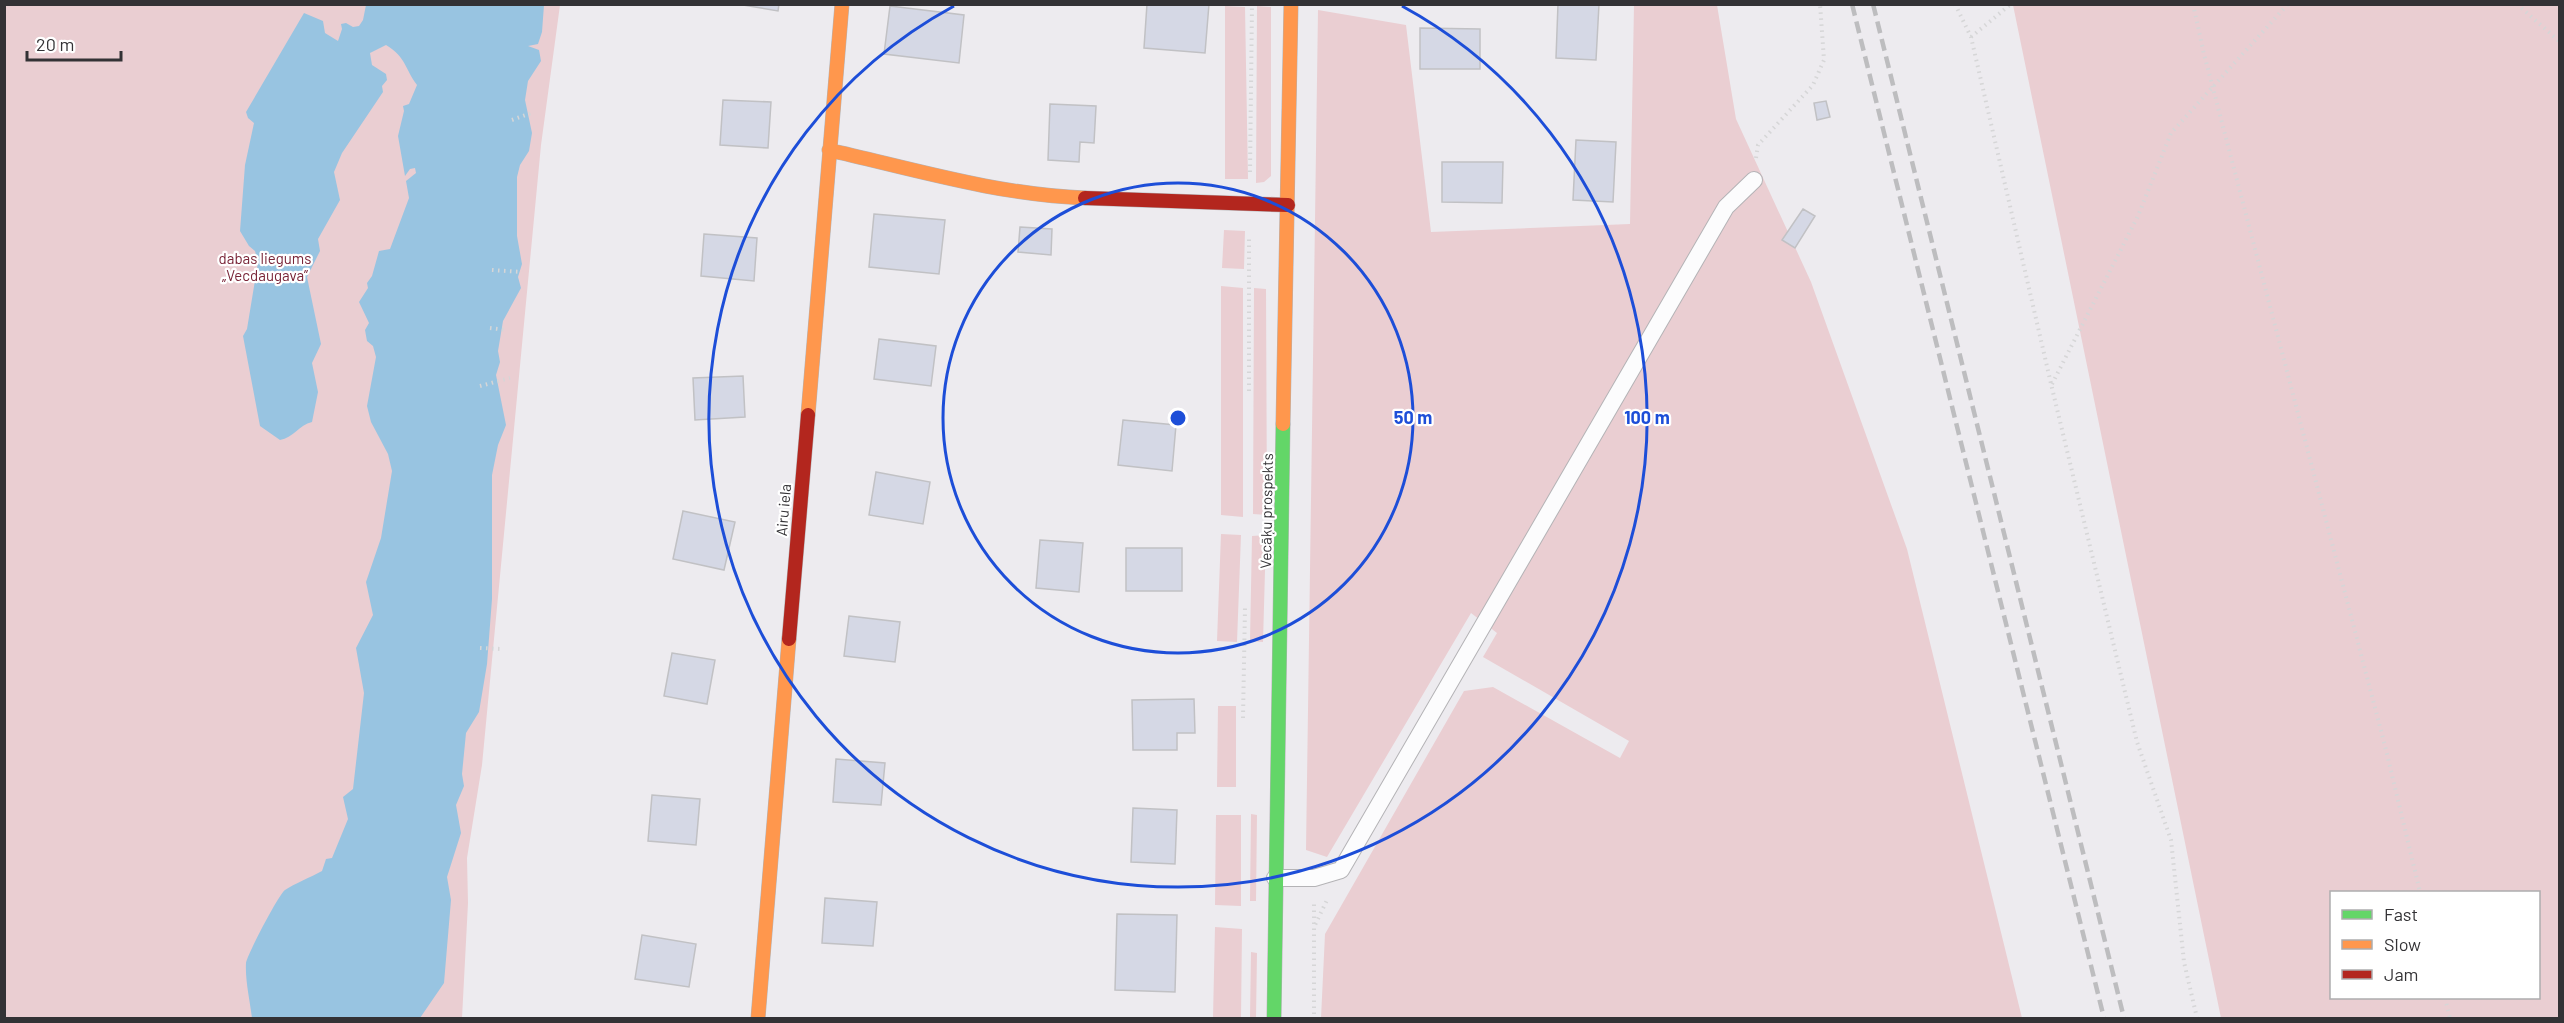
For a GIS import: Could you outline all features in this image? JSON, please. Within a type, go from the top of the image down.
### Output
[{"type":"street","name":"Airu iela","points":[[758,1018],[842,4]]},
{"type":"street","name":"Vecāķu prospekts","points":[[1274,1018],[1291,4]]},
{"type":"street","points":[[829,150],[1004,189],[1055,197],[1288,205]]},
{"type":"lane","points":[[1275,878],[1314,878],[1341,870],[1726,207],[1754,180]]},
{"type":"path","points":[[1754,180],[1758,145],[1813,85],[1824,60],[1820,4]]},
{"type":"path","points":[[1955,4],[1971,37],[2052,388],[2138,742],[2171,840],[2184,962],[2197,1018]]},
{"type":"path","points":[[1971,37],[2011,4]]},
{"type":"path","points":[[2193,4],[2385,746],[2420,891]]},
{"type":"path","points":[[2052,388],[2052,382],[2138,216],[2171,133],[2288,4]]},
{"type":"path","points":[[2517,4],[2559,42]]},
{"type":"path","points":[[512,120],[534,112]]},
{"type":"path","points":[[492,270],[522,272]]},
{"type":"path","points":[[490,328],[507,330]]},
{"type":"path","points":[[480,386],[510,378]]},
{"type":"path","points":[[480,648],[501,649]]},
{"type":"path","points":[[1314,1014],[1314,927],[1341,870]]},
{"type":"path","points":[[2445,999],[2450,1018]]},
{"type":"green space","name":"dabas liegums „Vecdaugava”","points":[[5,5],[560,5],[541,145],[482,765],[467,858],[468,903],[462,1018],[5,1018]]},
{"type":"green space","points":[[1634,5],[1717,5],[1736,119],[1811,282],[1907,549],[2022,1018],[1321,1018],[1325,934],[1464,691],[1493,687],[1620,758],[1629,741],[1483,657],[1497,633],[1471,613],[1327,857],[1306,850],[1318,10],[1406,25],[1431,232],[1630,224]]},
{"type":"green space","points":[[2013,5],[2559,5],[2559,1018],[2221,1018]]},
{"type":"green space","points":[[1225,6],[1245,7],[1248,179],[1225,179]]},
{"type":"green space","points":[[1257,6],[1271,7],[1271,176],[1264,182],[1256,183]]},
{"type":"green space","points":[[1224,230],[1245,231],[1244,269],[1222,268]]},
{"type":"green space","points":[[1221,286],[1243,288],[1243,517],[1221,515]]},
{"type":"green space","points":[[1254,288],[1266,289],[1267,515],[1253,514]]},
{"type":"green space","points":[[1221,534],[1241,535],[1237,642],[1217,641]]},
{"type":"green space","points":[[1266,535],[1263,642],[1250,641],[1252,536]]},
{"type":"green space","points":[[1218,706],[1236,706],[1236,787],[1217,787]]},
{"type":"green space","points":[[1251,814],[1257,815],[1256,901],[1250,901]]},
{"type":"green space","points":[[1216,815],[1241,815],[1241,906],[1215,905]]},
{"type":"green space","points":[[1215,927],[1242,929],[1241,1018],[1213,1018]]},
{"type":"green space","points":[[1251,952],[1257,953],[1256,1018],[1250,1018]]},
{"type":"water","points":[[366,5],[544,5],[542,32],[538,44],[528,46],[539,50],[541,61],[528,81],[525,100],[532,133],[529,151],[520,165],[517,177],[517,236],[522,264],[518,277],[521,288],[503,321],[498,351],[500,362],[496,375],[506,425],[498,445],[492,475],[492,599],[487,664],[479,712],[466,733],[462,774],[464,786],[456,805],[461,833],[447,877],[451,900],[444,983],[420,1018],[252,1018],[246,963],[252,949],[270,913],[285,890],[322,871],[326,859],[332,858],[348,819],[343,797],[353,789],[364,693],[356,648],[373,615],[366,582],[381,538],[392,471],[388,454],[371,422],[367,406],[376,357],[373,346],[367,341],[365,330],[369,323],[359,302],[368,288],[367,283],[372,276],[379,251],[390,249],[409,198],[406,181],[416,173],[415,168],[410,169],[405,176],[398,136],[404,111],[403,106],[409,104],[417,85],[398,54],[386,45],[370,53],[372,65],[386,74],[387,80],[382,86],[383,92],[342,153],[334,172],[340,200],[318,239],[320,251],[307,277],[321,344],[312,363],[318,392],[312,422],[280,440],[260,426],[243,336],[247,329],[258,262],[255,251],[240,231],[245,165],[254,123],[248,118],[246,112],[304,13],[323,21],[325,33],[338,41],[342,29],[341,24],[359,26],[363,20]]},
{"type":"building","points":[[737,4],[779,4],[778,11]]},
{"type":"building","points":[[1147,4],[1209,4],[1205,53],[1144,48]]},
{"type":"building","points":[[1558,4],[1599,4],[1596,60],[1556,58]]},
{"type":"building","points":[[890,6],[964,15],[959,63],[884,54]]},
{"type":"building","points":[[1420,28],[1480,29],[1480,69],[1420,69]]},
{"type":"building","points":[[723,100],[771,102],[768,148],[720,145]]},
{"type":"building","points":[[1826,101],[1830,117],[1817,120],[1814,103]]},
{"type":"building","points":[[1050,104],[1096,106],[1094,143],[1080,142],[1079,162],[1048,160]]},
{"type":"building","points":[[1576,140],[1616,142],[1613,202],[1573,200]]},
{"type":"building","points":[[1442,162],[1503,162],[1502,203],[1442,202]]},
{"type":"building","points":[[1803,209],[1815,216],[1795,248],[1782,240]]},
{"type":"building","points":[[874,214],[945,220],[939,274],[869,267]]},
{"type":"building","points":[[1020,227],[1052,229],[1051,255],[1018,252]]},
{"type":"building","points":[[704,234],[757,238],[754,281],[701,276]]},
{"type":"building","points":[[879,339],[936,346],[931,386],[874,379]]},
{"type":"building","points":[[743,376],[745,417],[695,420],[693,378]]},
{"type":"building","points":[[1123,420],[1176,425],[1172,471],[1118,465]]},
{"type":"building","points":[[876,472],[930,482],[923,524],[869,515]]},
{"type":"building","points":[[683,511],[735,522],[724,570],[673,559]]},
{"type":"building","points":[[1040,540],[1083,543],[1079,592],[1036,588]]},
{"type":"building","points":[[1126,548],[1182,548],[1182,591],[1126,591]]},
{"type":"building","points":[[849,616],[900,622],[895,662],[844,656]]},
{"type":"building","points":[[672,653],[715,660],[707,704],[664,696]]},
{"type":"building","points":[[1194,699],[1195,733],[1177,733],[1177,750],[1133,750],[1132,700]]},
{"type":"building","points":[[836,759],[885,763],[881,805],[833,802]]},
{"type":"building","points":[[652,795],[700,799],[696,845],[648,841]]},
{"type":"building","points":[[1133,808],[1177,810],[1175,864],[1131,862]]},
{"type":"building","points":[[825,898],[877,902],[873,946],[822,943]]},
{"type":"building","points":[[1117,914],[1177,915],[1175,992],[1115,990]]},
{"type":"building","points":[[642,935],[696,944],[689,987],[635,979]]},
{"type":"railway","points":[[1852,4],[2104,1018]]},
{"type":"railway","points":[[1873,4],[2124,1018]]},
{"type":"traffic: fast","points":[[1274,1018],[1283,424]]},
{"type":"traffic: slow","points":[[808,415],[842,4]]},
{"type":"traffic: slow","points":[[1283,424],[1291,4]]},
{"type":"traffic: slow","points":[[829,150],[988,187],[1085,198]]},
{"type":"traffic: slow","points":[[758,1018],[789,639]]},
{"type":"traffic: jam","points":[[1085,198],[1288,205]]},
{"type":"traffic: jam","points":[[789,639],[808,415]]}]
